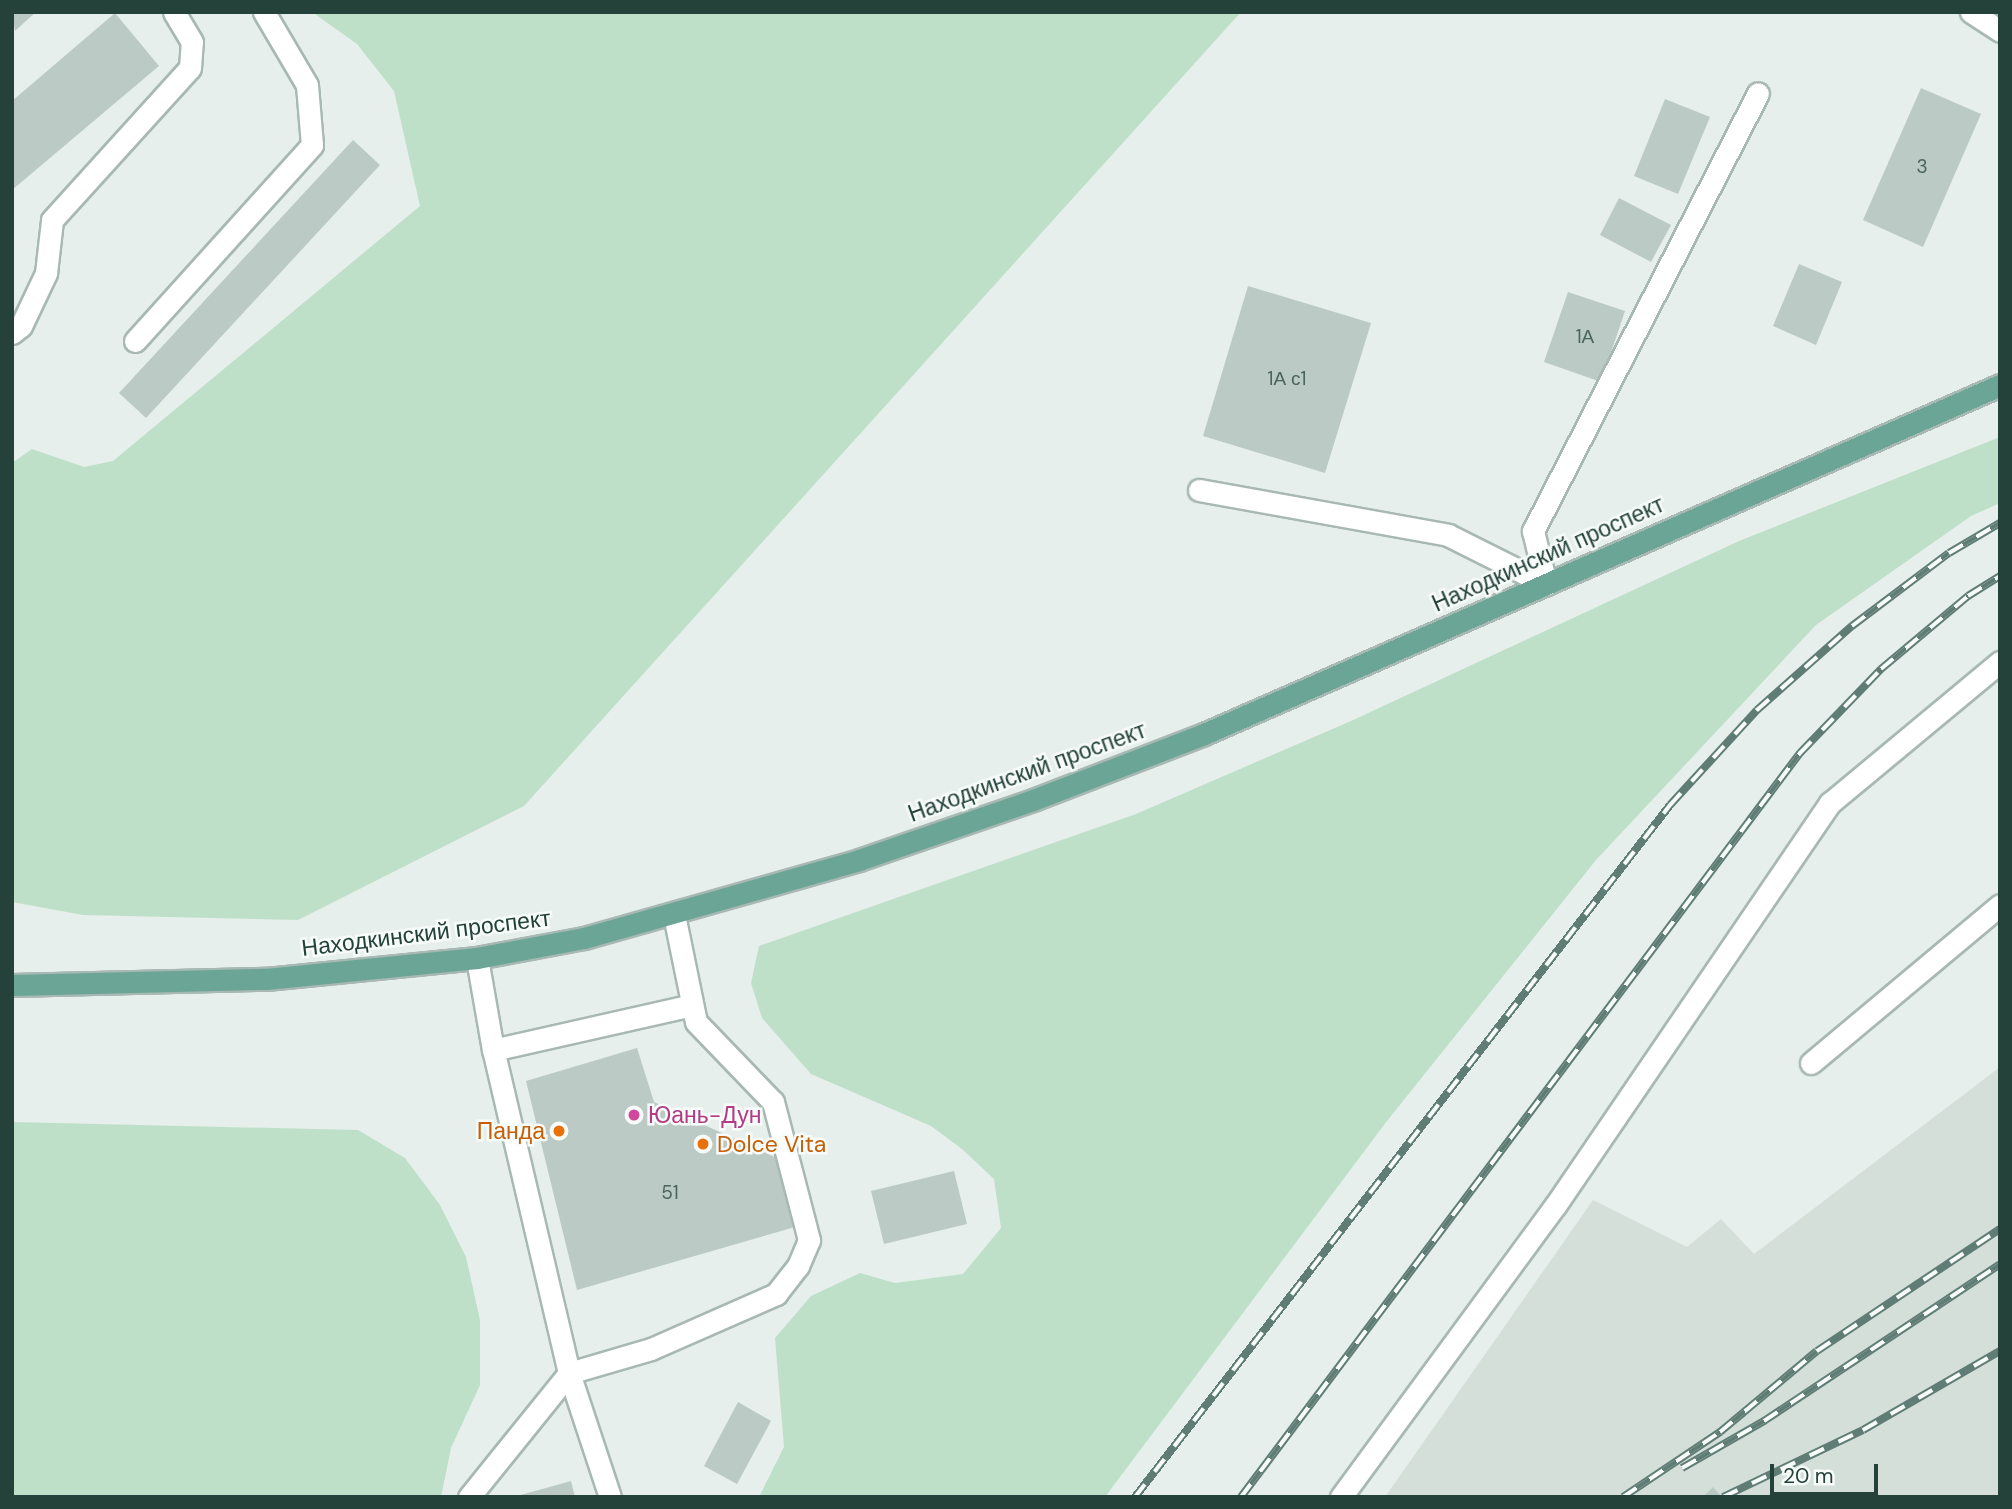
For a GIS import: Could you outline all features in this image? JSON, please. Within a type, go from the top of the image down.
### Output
[{"type":"main road","name":"Находкинский проспект","points":[[12,985],[266,979],[477,958],[674,915],[859,860],[1034,800],[1204,734],[2000,385]]},
{"type":"street","points":[[12,333],[21,326],[46,273],[52,220],[190,68],[192,43],[174,12]]},
{"type":"street","points":[[135,341],[312,145],[307,85],[264,12]]},
{"type":"street","points":[[1971,12],[2000,31]]},
{"type":"street","points":[[1546,584],[1533,531],[1758,93]]},
{"type":"street","points":[[1199,490],[1448,535],[1546,584]]},
{"type":"street","points":[[1341,1497],[1555,1206],[1830,803],[2000,662]]},
{"type":"street","points":[[1811,1063],[2000,905]]},
{"type":"street","points":[[469,1497],[569,1373],[651,1349],[776,1294],[798,1266],[809,1240],[773,1102],[696,1022],[674,915]]},
{"type":"street","points":[[477,958],[493,1050],[569,1373],[610,1497]]},
{"type":"street","points":[[493,1050],[692,1005]]},
{"type":"shaded area","points":[[2000,1067],[2000,1497],[1385,1497],[1593,1200],[1687,1247],[1721,1219],[1754,1254]]},
{"type":"green space","points":[[312,12],[1241,12],[524,806],[298,920],[83,915],[12,902],[12,463],[32,449],[84,467],[113,461],[420,206],[394,91],[357,44]]},
{"type":"green space","points":[[2000,437],[2000,503],[1971,516],[1816,625],[1596,860],[1387,1121],[1105,1497],[759,1497],[784,1447],[775,1338],[811,1296],[860,1273],[895,1283],[963,1274],[1001,1228],[994,1179],[962,1149],[931,1126],[811,1074],[762,1018],[751,983],[759,946],[1136,814],[1351,721],[1739,541]]},
{"type":"green space","points":[[12,1122],[358,1130],[405,1158],[440,1205],[466,1257],[480,1320],[480,1385],[451,1448],[441,1497],[12,1497]]},
{"type":"building","points":[[12,12],[36,12],[15,31]]},
{"type":"building","points":[[115,13],[159,66],[12,190],[12,101]]},
{"type":"building","points":[[1921,88],[1981,114],[1923,247],[1863,220]]},
{"type":"building","points":[[1665,99],[1710,117],[1678,194],[1634,176]]},
{"type":"building","points":[[353,140],[380,165],[146,418],[119,393]]},
{"type":"building","points":[[1619,198],[1671,225],[1651,262],[1600,235]]},
{"type":"building","points":[[1799,264],[1842,282],[1816,345],[1773,326]]},
{"type":"building","points":[[1248,286],[1371,323],[1325,473],[1203,436]]},
{"type":"building","points":[[1568,292],[1625,311],[1601,382],[1544,362]]},
{"type":"building","points":[[637,1048],[654,1102],[779,1159],[795,1227],[577,1290],[526,1081]]},
{"type":"building","points":[[954,1171],[967,1224],[884,1244],[871,1191]]},
{"type":"building","points":[[738,1402],[771,1421],[737,1484],[704,1466]]},
{"type":"building","points":[[571,1481],[575,1497],[517,1497],[517,1496]]},
{"type":"building","points":[[1713,1487],[1722,1497],[1703,1497]]},
{"type":"railway","points":[[1135,1497],[1670,805],[1757,710],[1852,626],[1949,553],[2000,523]]},
{"type":"railway","points":[[1241,1497],[1800,753],[1881,669],[1968,596],[2000,576]]},
{"type":"railway","points":[[1623,1497],[1720,1432],[1817,1351],[2000,1229]]},
{"type":"railway","points":[[1682,1468],[1764,1421],[2000,1264]]},
{"type":"railway","points":[[1723,1497],[1863,1430],[2000,1351]]},
{"type":"place","name":"Юань-Дун","points":[[634,1115]]},
{"type":"place","name":"Панда","points":[[559,1131]]},
{"type":"place","name":"Dolce Vita","points":[[703,1144]]}]
